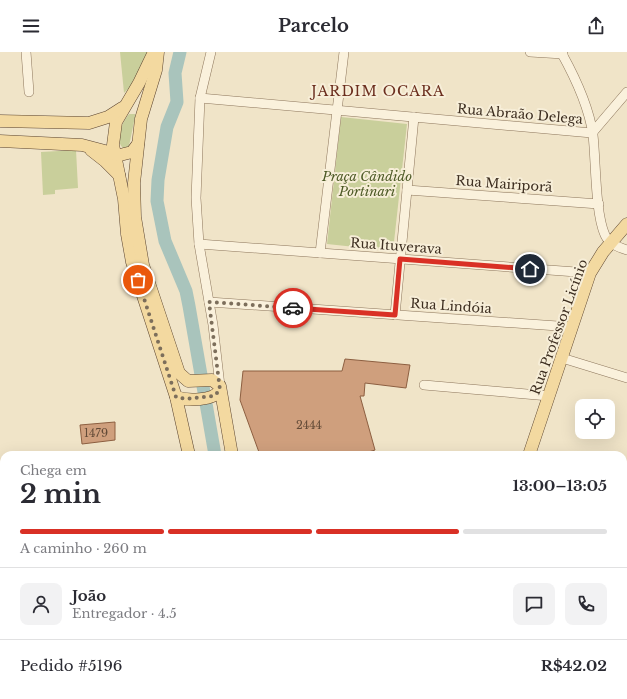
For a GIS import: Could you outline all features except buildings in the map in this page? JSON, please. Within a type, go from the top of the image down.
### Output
[{"type":"main road","points":[[154,52],[140,83],[124,107],[114,129],[115,154],[132,262],[176,397],[188,451]]},
{"type":"main road","points":[[158,52],[156,70],[141,119],[138,144],[134,207],[140,251],[176,367],[182,378],[214,384]]},
{"type":"main road","points":[[0,121],[89,122],[102,119],[124,107],[131,105],[138,107],[141,119]]},
{"type":"main road","points":[[13,141],[15,121]]},
{"type":"main road","points":[[0,141],[82,145],[115,154],[128,154],[134,150],[138,144]]},
{"type":"main road","points":[[82,145],[105,161],[119,176]]},
{"type":"main road","name":"Rua Professor Licínio","points":[[529,451],[550,396],[590,274],[597,260],[627,224]]},
{"type":"main road","points":[[176,397],[182,399],[217,395],[214,384]]},
{"type":"main road","points":[[214,384],[231,451]]},
{"type":"street","points":[[26,52],[29,92]]},
{"type":"street","points":[[211,52],[200,98],[196,198],[199,244],[217,357],[214,384]]},
{"type":"street","points":[[320,253],[344,52]]},
{"type":"street","points":[[530,52],[562,53],[579,88],[592,133],[599,204],[604,232],[611,243],[627,250]]},
{"type":"street","name":"Rua Abraão Delega","points":[[200,98],[592,133],[627,92]]},
{"type":"street","points":[[395,315],[414,117]]},
{"type":"street","name":"Rua Mairiporã","points":[[407,190],[599,204]]},
{"type":"street","name":"Rua Ituverava","points":[[199,244],[590,274]]},
{"type":"street","name":"Rua Lindóia","points":[[209,302],[572,327]]},
{"type":"street","points":[[562,358],[627,378]]},
{"type":"street","points":[[424,385],[550,396]]},
{"type":"green space","points":[[120,52],[149,52],[133,84],[124,93]]},
{"type":"green space","points":[[129,114],[135,114],[135,117],[129,146],[124,149],[119,141],[119,136],[124,121]]},
{"type":"green space","name":"Praça Cândido Portinari","points":[[341,117],[407,124],[393,251],[327,244]]},
{"type":"green space","points":[[76,150],[78,188],[55,190],[55,194],[43,195],[41,152]]},
{"type":"waterway","points":[[180,52],[175,73],[177,102],[167,127],[158,180],[157,201],[165,241],[186,291],[214,451]]},
{"type":"way so far","points":[[138,280],[149,309],[176,397],[182,399],[214,396],[218,394],[220,390],[215,340],[209,302],[293,308]]},
{"type":"district","name":"JARDIM OCARA","points":[[378,91]]},
{"type":"route","points":[[293,308],[395,315],[400,259],[530,269]]}]
